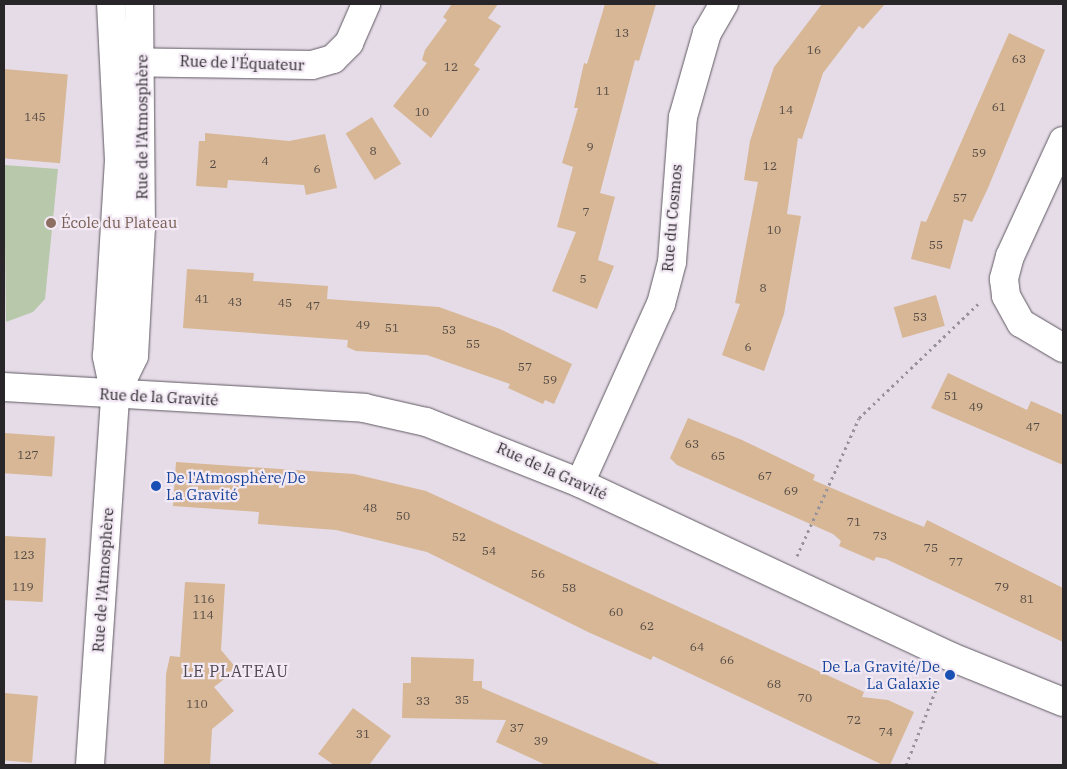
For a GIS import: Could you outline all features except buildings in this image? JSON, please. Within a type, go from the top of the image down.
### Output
[{"type":"street","name":"Rue de l'Atmosphère","points":[[90,765],[114,395],[107,356],[117,226],[111,4]]},
{"type":"street","name":"Rue de l'Atmosphère","points":[[114,395],[134,356],[143,60],[139,4]]},
{"type":"street","name":"Rue de l'Équateur","points":[[114,63],[143,60],[312,65],[333,59],[349,43],[366,4]]},
{"type":"street","name":"Rue du Cosmos","points":[[580,483],[661,304],[672,262],[683,117],[707,33],[724,4]]},
{"type":"street","points":[[1063,141],[1010,256],[1004,279],[1006,296],[1021,323],[1063,348]]},
{"type":"street","name":"Rue de la Gravité","points":[[4,387],[114,395],[364,408],[483,441],[580,483],[787,578],[949,656],[1063,702]]},
{"type":"path","points":[[787,578],[860,418],[1004,279]]},
{"type":"path","points":[[906,765],[949,656]]},
{"type":"green space","points":[[4,165],[58,169],[45,299],[33,312],[6,322]]},
{"type":"place","name":"École du Plateau","points":[[51,223]]},
{"type":"place","name":"De l'Atmosphère/De La Gravité","points":[[156,486]]},
{"type":"place","name":"De La Gravité/De La Galaxie","points":[[950,675]]},
{"type":"district","name":"LE PLATEAU","points":[[236,671]]}]
